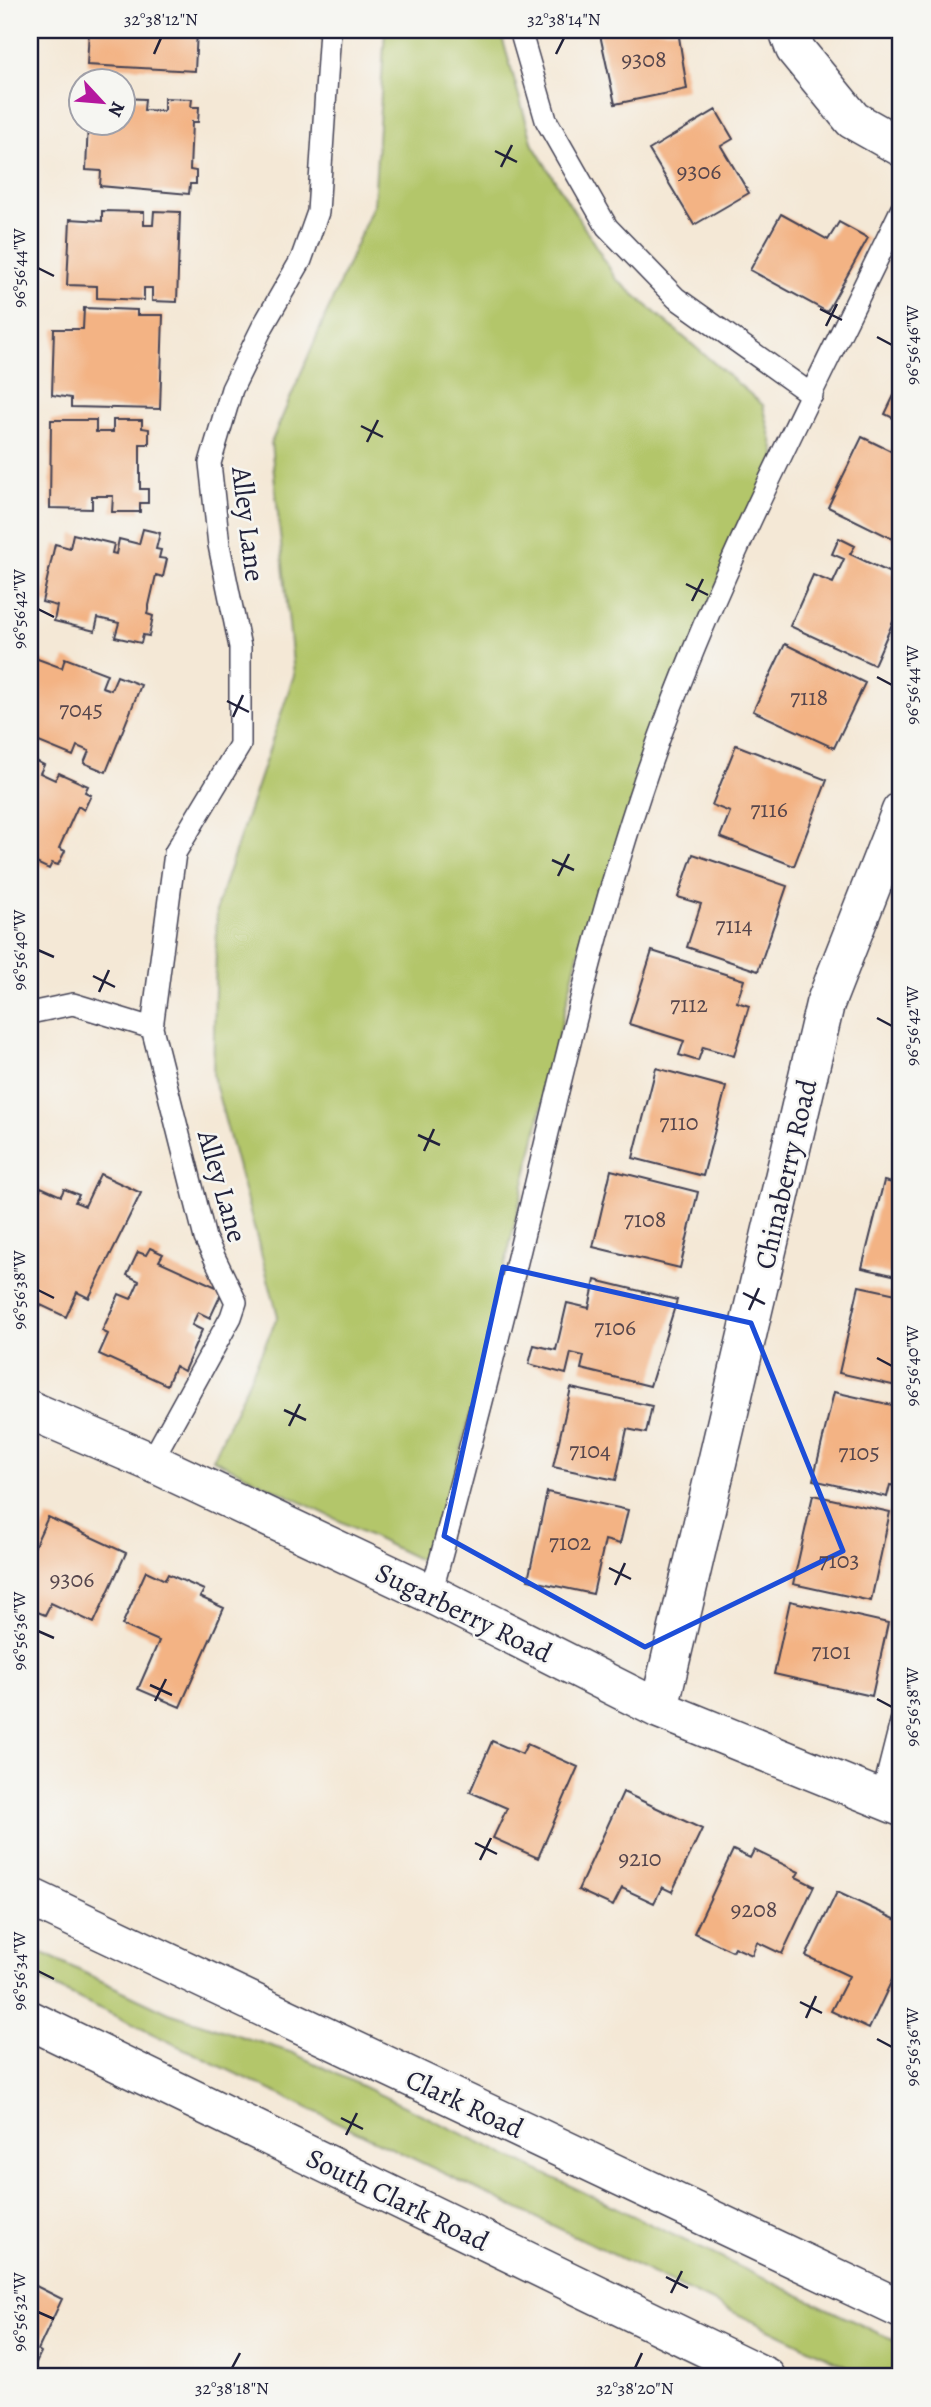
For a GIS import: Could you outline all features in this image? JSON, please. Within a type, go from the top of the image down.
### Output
[{"type":"street","points":[[788,30],[795,50],[853,120],[901,147]]},
{"type":"street","name":"Chinaberry Road","points":[[659,1709],[825,1004],[901,811]]},
{"type":"street","name":"Sugarberry Road","points":[[30,1410],[151,1462],[431,1594],[659,1709],[892,1802]]},
{"type":"street","name":"Clark Road","points":[[30,1897],[901,2309]]},
{"type":"street","name":"South Clark Road","points":[[30,2020],[766,2377]]},
{"type":"lane","name":"Alley Lane","points":[[151,1462],[232,1317],[236,1302],[205,1238],[152,1028],[175,853],[240,745],[240,647],[219,545],[210,463],[232,389],[262,326],[301,260],[318,212],[330,30]]},
{"type":"lane","points":[[520,30],[546,120],[607,227],[676,298],[812,395]]},
{"type":"lane","points":[[431,1594],[499,1336],[582,992],[615,873],[669,711],[748,529],[901,210]]},
{"type":"lane","points":[[30,1013],[73,1004],[152,1028]]},
{"type":"lane","points":[[892,1802],[901,1723]]},
{"type":"highlighted area","points":[[503,1267],[751,1323],[843,1551],[645,1647],[444,1536]]},
{"type":"green space","points":[[385,30],[500,30],[533,145],[616,279],[763,405],[777,461],[578,954],[434,1567],[213,1459],[278,1316],[213,1076],[217,906],[294,675],[271,443],[374,203]]},
{"type":"green space","points":[[30,1947],[169,2013],[293,2053],[901,2344],[901,2377],[869,2377],[30,1975]]},
{"type":"building","points":[[89,30],[197,30],[195,71],[87,65]]},
{"type":"building","points":[[599,30],[678,30],[687,89],[615,104]]},
{"type":"building","points":[[164,98],[192,99],[191,107],[199,107],[198,122],[192,122],[190,170],[196,171],[196,184],[190,184],[189,194],[100,186],[101,171],[86,170],[87,136],[136,136],[136,99],[145,99],[144,110],[164,111]]},
{"type":"building","points":[[716,110],[733,139],[721,146],[749,193],[694,225],[649,150]]},
{"type":"building","points":[[102,211],[144,212],[144,225],[153,225],[154,211],[180,212],[177,302],[152,301],[152,288],[144,288],[144,300],[97,298],[97,286],[67,285],[70,219],[102,221]]},
{"type":"building","points":[[781,214],[828,240],[839,222],[868,238],[827,312],[750,270]]},
{"type":"building","points":[[84,308],[137,310],[137,315],[163,315],[160,409],[71,407],[71,398],[52,395],[54,329],[83,329]]},
{"type":"building","points":[[901,381],[901,422],[885,414]]},
{"type":"building","points":[[51,420],[96,420],[96,432],[113,432],[113,420],[142,420],[142,428],[149,429],[149,444],[140,444],[140,489],[148,489],[148,503],[140,503],[140,512],[112,512],[113,496],[92,496],[92,509],[50,508]]},
{"type":"building","points":[[862,437],[901,456],[901,543],[828,507]]},
{"type":"building","points":[[143,529],[160,533],[156,549],[161,550],[159,558],[167,559],[163,577],[156,575],[147,614],[153,616],[149,636],[143,635],[141,643],[115,637],[119,623],[98,618],[95,631],[54,621],[57,606],[42,602],[55,544],[70,548],[73,534],[114,544],[112,553],[116,554],[119,539],[139,544]]},
{"type":"building","points":[[839,538],[855,546],[850,554],[901,578],[901,604],[874,665],[790,626],[813,575],[833,583],[844,559],[832,554]]},
{"type":"building","points":[[785,644],[865,683],[834,748],[753,711]]},
{"type":"building","points":[[35,658],[62,668],[65,658],[107,674],[102,687],[111,690],[117,676],[141,685],[106,772],[84,763],[89,751],[77,746],[73,756],[34,740],[37,731],[30,728],[30,671]]},
{"type":"building","points":[[736,745],[827,780],[794,866],[720,837],[730,812],[712,805]]},
{"type":"building","points":[[30,758],[44,765],[40,773],[55,780],[59,773],[88,786],[85,792],[91,795],[84,810],[78,806],[59,848],[65,851],[58,865],[52,863],[49,869],[30,860]]},
{"type":"building","points":[[693,854],[787,886],[758,971],[687,947],[701,904],[678,897]]},
{"type":"building","points":[[652,951],[744,980],[737,1002],[749,1006],[734,1056],[703,1047],[698,1061],[679,1055],[684,1041],[629,1024]]},
{"type":"building","points":[[656,1068],[726,1087],[703,1176],[633,1158]]},
{"type":"building","points":[[901,1116],[901,1146],[893,1143]]},
{"type":"building","points":[[611,1170],[698,1192],[680,1268],[593,1247]]},
{"type":"building","points":[[100,1174],[141,1193],[89,1298],[77,1292],[66,1317],[30,1300],[37,1285],[30,1282],[30,1212],[41,1187],[61,1196],[64,1189],[79,1195],[75,1202],[85,1206]]},
{"type":"building","points":[[884,1181],[901,1185],[901,1277],[862,1268]]},
{"type":"building","points":[[150,1248],[163,1254],[159,1261],[223,1290],[210,1318],[198,1312],[192,1325],[202,1330],[184,1371],[175,1366],[167,1385],[99,1354],[108,1334],[102,1331],[119,1294],[131,1299],[139,1281],[127,1275],[138,1252],[146,1255]]},
{"type":"building","points":[[595,1280],[677,1300],[650,1386],[581,1369],[584,1356],[571,1353],[566,1374],[529,1364],[534,1345],[556,1350],[567,1303],[589,1308]]},
{"type":"building","points":[[859,1286],[901,1295],[901,1387],[839,1373]]},
{"type":"building","points":[[571,1388],[652,1406],[646,1433],[627,1429],[616,1480],[553,1467]]},
{"type":"building","points":[[834,1392],[901,1407],[901,1442],[897,1462],[901,1463],[901,1487],[890,1485],[887,1497],[813,1480]]},
{"type":"building","points":[[547,1492],[628,1510],[620,1544],[605,1540],[593,1594],[528,1580]]},
{"type":"building","points":[[813,1495],[890,1512],[871,1601],[793,1584]]},
{"type":"building","points":[[48,1517],[126,1553],[94,1623],[51,1603],[45,1615],[30,1609],[30,1556]]},
{"type":"building","points":[[146,1571],[165,1580],[168,1574],[204,1590],[200,1597],[224,1608],[180,1707],[138,1689],[159,1641],[122,1625]]},
{"type":"building","points":[[790,1601],[888,1623],[872,1696],[774,1674]]},
{"type":"building","points":[[492,1741],[522,1754],[527,1744],[578,1767],[538,1858],[493,1838],[507,1808],[470,1792]]},
{"type":"building","points":[[623,1792],[702,1829],[672,1892],[662,1887],[654,1903],[622,1888],[613,1906],[578,1890]]},
{"type":"building","points":[[733,1850],[750,1858],[754,1850],[799,1872],[796,1877],[814,1886],[782,1954],[757,1942],[752,1955],[734,1947],[732,1951],[694,1933]]},
{"type":"building","points":[[837,1892],[901,1922],[901,1961],[869,2029],[831,2011],[849,1976],[806,1956]]},
{"type":"building","points":[[30,2283],[62,2299],[38,2350],[41,2352],[30,2375]]}]
